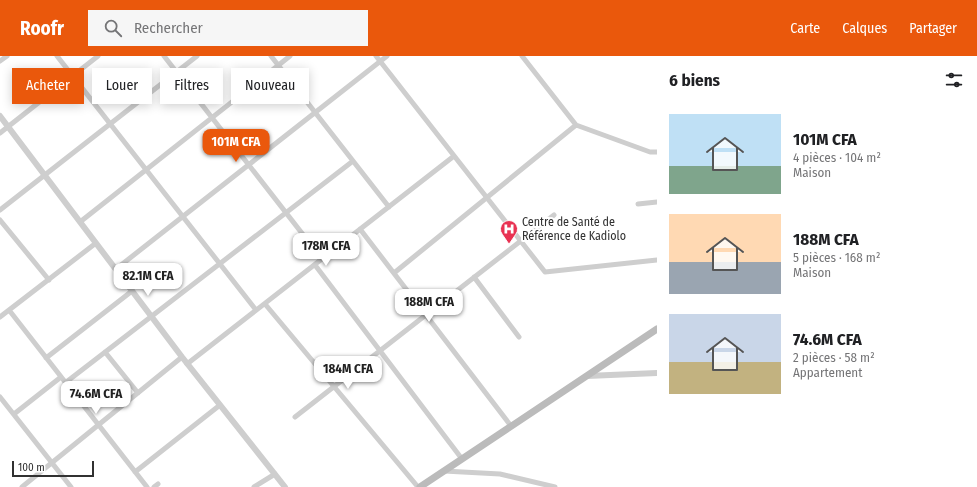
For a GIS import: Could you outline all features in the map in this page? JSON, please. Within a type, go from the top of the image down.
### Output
[{"type":"main road","points":[[419,487],[657,329]]},
{"type":"street","points":[[0,61],[7,56]]},
{"type":"street","points":[[57,56],[66,68]]},
{"type":"street","points":[[82,68],[98,56]]},
{"type":"street","points":[[164,56],[173,68]]},
{"type":"street","points":[[181,68],[197,56]]},
{"type":"street","points":[[271,56],[389,207]]},
{"type":"street","points":[[80,222],[290,56]]},
{"type":"street","points":[[376,56],[545,272],[657,260]]},
{"type":"street","points":[[116,269],[387,56]]},
{"type":"street","points":[[522,56],[576,125],[650,152],[657,152]]},
{"type":"street","points":[[0,210],[160,85]]},
{"type":"street","points":[[84,91],[256,310]]},
{"type":"street","points":[[0,133],[37,104]]},
{"type":"street","points":[[201,104],[322,259]]},
{"type":"street","points":[[0,116],[187,364],[285,487]]},
{"type":"street","points":[[394,273],[576,125]]},
{"type":"street","points":[[187,364],[454,156]]},
{"type":"street","points":[[65,383],[353,161]]},
{"type":"street","points":[[638,204],[657,202]]},
{"type":"street","points":[[295,417],[554,215]]},
{"type":"street","points":[[0,220],[49,280]]},
{"type":"street","points":[[360,229],[511,426]]},
{"type":"street","points":[[0,317],[96,243]]},
{"type":"street","points":[[315,265],[462,459]]},
{"type":"street","points":[[474,277],[519,337]]},
{"type":"street","points":[[46,358],[132,291]]},
{"type":"street","points":[[265,304],[419,487]]},
{"type":"street","points":[[9,310],[147,487]]},
{"type":"street","points":[[105,352],[138,392]]},
{"type":"street","points":[[22,487],[182,357]]},
{"type":"street","points":[[586,376],[657,373]]},
{"type":"street","points":[[14,414],[61,377]]},
{"type":"street","points":[[0,397],[71,487]]},
{"type":"street","points":[[135,472],[220,405]]},
{"type":"street","points":[[444,471],[500,474],[555,487]]},
{"type":"street","points":[[254,487],[275,474]]},
{"type":"place","name":"Centre de Santé de Référence de Kadiolo","points":[[509,244]]}]
